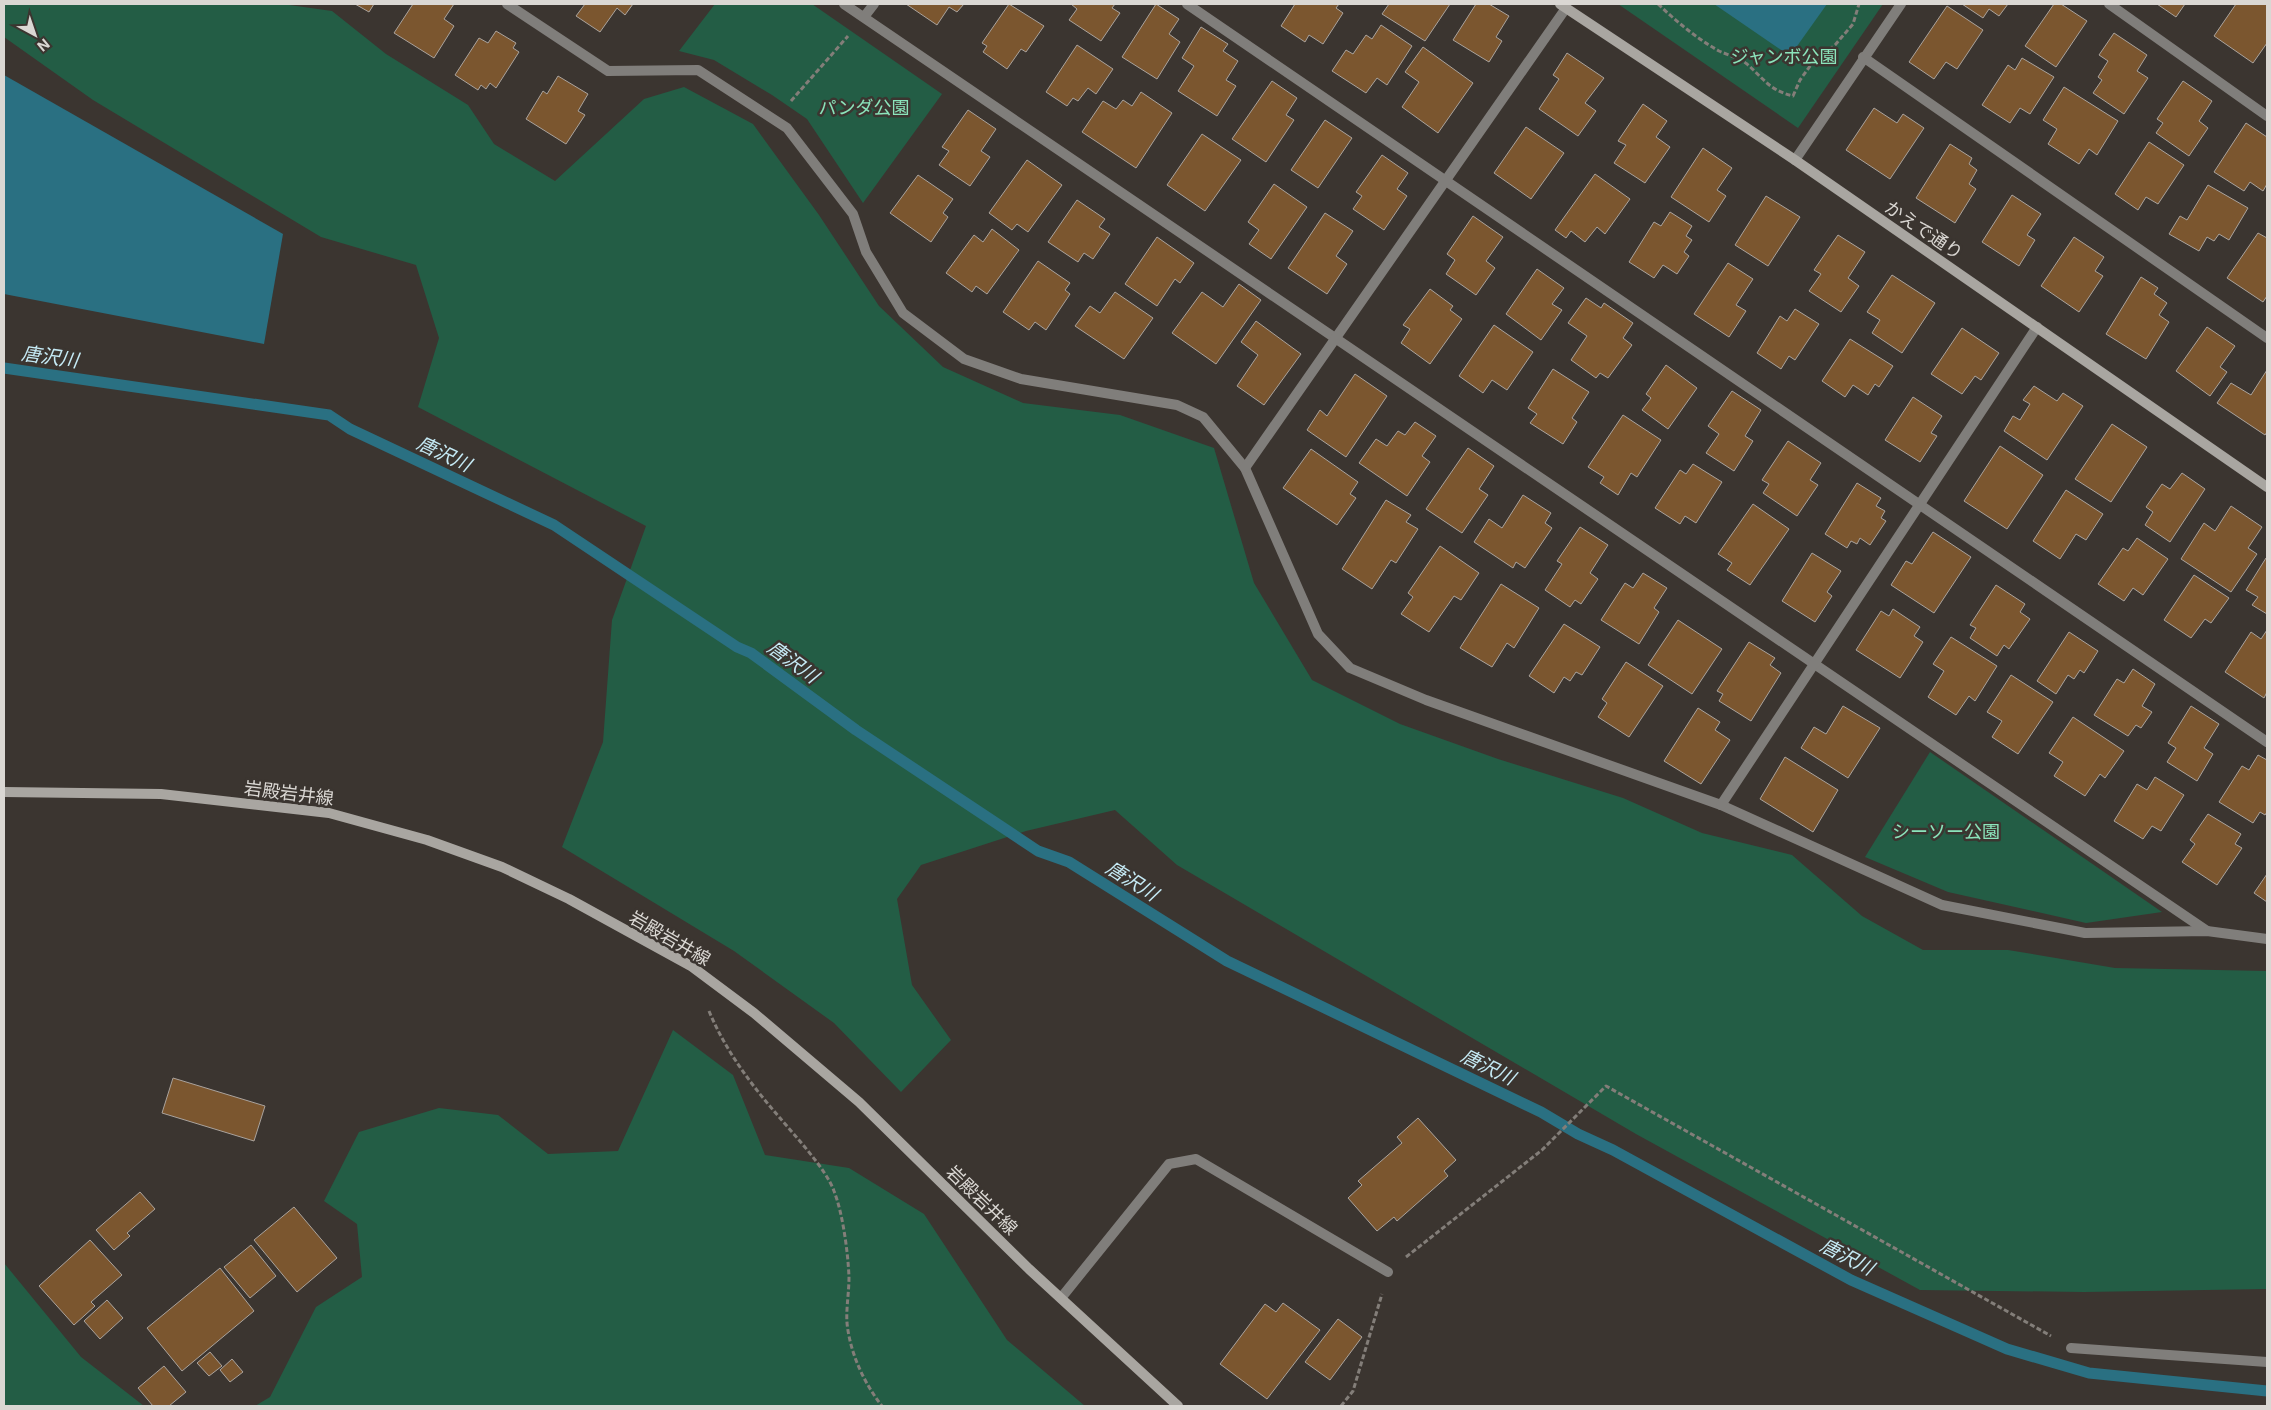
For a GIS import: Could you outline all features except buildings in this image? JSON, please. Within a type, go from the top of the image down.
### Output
[{"type":"main road","name":"かえで通り","points":[[1563,6],[1795,160],[2267,487]]},
{"type":"main road","name":"岩殿岩井線","points":[[4,792],[161,794],[329,813],[428,840],[511,871],[569,899],[691,966],[754,1013],[859,1102],[1061,1298],[1178,1406]]},
{"type":"street","points":[[507,4],[608,71],[698,70],[788,128],[853,214],[866,252],[903,313],[964,359],[1021,379],[1177,405],[1203,417],[1245,468],[1318,634],[1350,668],[1426,700],[1721,805],[1942,905],[2085,933],[2207,931],[2267,939]]},
{"type":"street","points":[[844,4],[2207,931]]},
{"type":"street","points":[[864,17],[874,4]]},
{"type":"street","points":[[1187,4],[1920,503],[2267,742]]},
{"type":"street","points":[[1795,160],[1863,57],[1901,4]]},
{"type":"street","points":[[2109,4],[2267,116]]},
{"type":"street","points":[[1245,468],[1447,181],[1563,6]]},
{"type":"street","points":[[1863,57],[2267,338]]},
{"type":"street","points":[[1721,805],[2037,327]]},
{"type":"street","points":[[1061,1298],[1170,1164],[1196,1159],[1388,1272]]},
{"type":"street","points":[[2071,1348],[2267,1362]]},
{"type":"path","points":[[1658,4],[1680,26],[1719,51],[1746,63],[1764,83],[1779,93],[1793,96],[1800,80],[1813,62],[1835,45],[1853,24],[1858,4]]},
{"type":"path","points":[[775,120],[864,17]]},
{"type":"path","points":[[708,1007],[718,1032],[747,1077],[806,1149],[834,1190],[849,1277],[847,1323],[854,1357],[872,1393],[882,1406]]},
{"type":"path","points":[[1341,1406],[1353,1391],[1362,1366],[1388,1272],[1542,1150],[1606,1086],[2071,1348]]},
{"type":"green space","points":[[4,4],[282,4],[332,11],[386,54],[468,105],[494,144],[555,181],[644,99],[684,87],[753,124],[819,215],[879,306],[943,367],[1023,403],[1120,415],[1214,448],[1254,583],[1312,680],[1400,724],[1498,759],[1623,798],[1702,833],[1792,855],[1862,916],[1923,950],[2008,950],[2115,968],[2267,971],[2267,1289],[2084,1292],[1920,1290],[1636,1134],[1177,865],[1115,810],[1026,831],[921,865],[897,899],[912,985],[951,1040],[901,1092],[834,1023],[734,951],[562,847],[603,742],[612,620],[646,526],[418,407],[439,338],[416,265],[321,237],[93,100],[4,37]]},
{"type":"green space","name":"パンダ公園","points":[[715,4],[812,4],[942,94],[863,203],[807,119],[772,95],[714,60],[679,51]]},
{"type":"green space","name":"ジャンボ公園","points":[[1618,4],[1883,4],[1798,128]]},
{"type":"green space","name":"シーソー公園","points":[[1930,752],[2162,912],[2086,923],[1948,892],[1865,857]]},
{"type":"green space","points":[[673,1030],[733,1075],[765,1155],[849,1168],[924,1214],[1007,1340],[1085,1406],[255,1406],[270,1397],[316,1307],[362,1277],[357,1224],[324,1201],[359,1132],[439,1108],[498,1115],[548,1154],[618,1151]]},
{"type":"green space","points":[[4,1263],[81,1357],[144,1406],[4,1406]]},
{"type":"water","points":[[1714,4],[1827,4],[1790,56]]},
{"type":"water","points":[[4,75],[283,234],[264,344],[4,294]]},
{"type":"waterway","name":"唐沢川","points":[[4,368],[329,415],[350,429],[554,525],[737,647],[751,653],[856,730],[1038,851],[1069,862],[1227,961],[1541,1112],[1578,1134],[1613,1150],[1851,1280],[2007,1349],[2089,1373],[2267,1391]]}]
